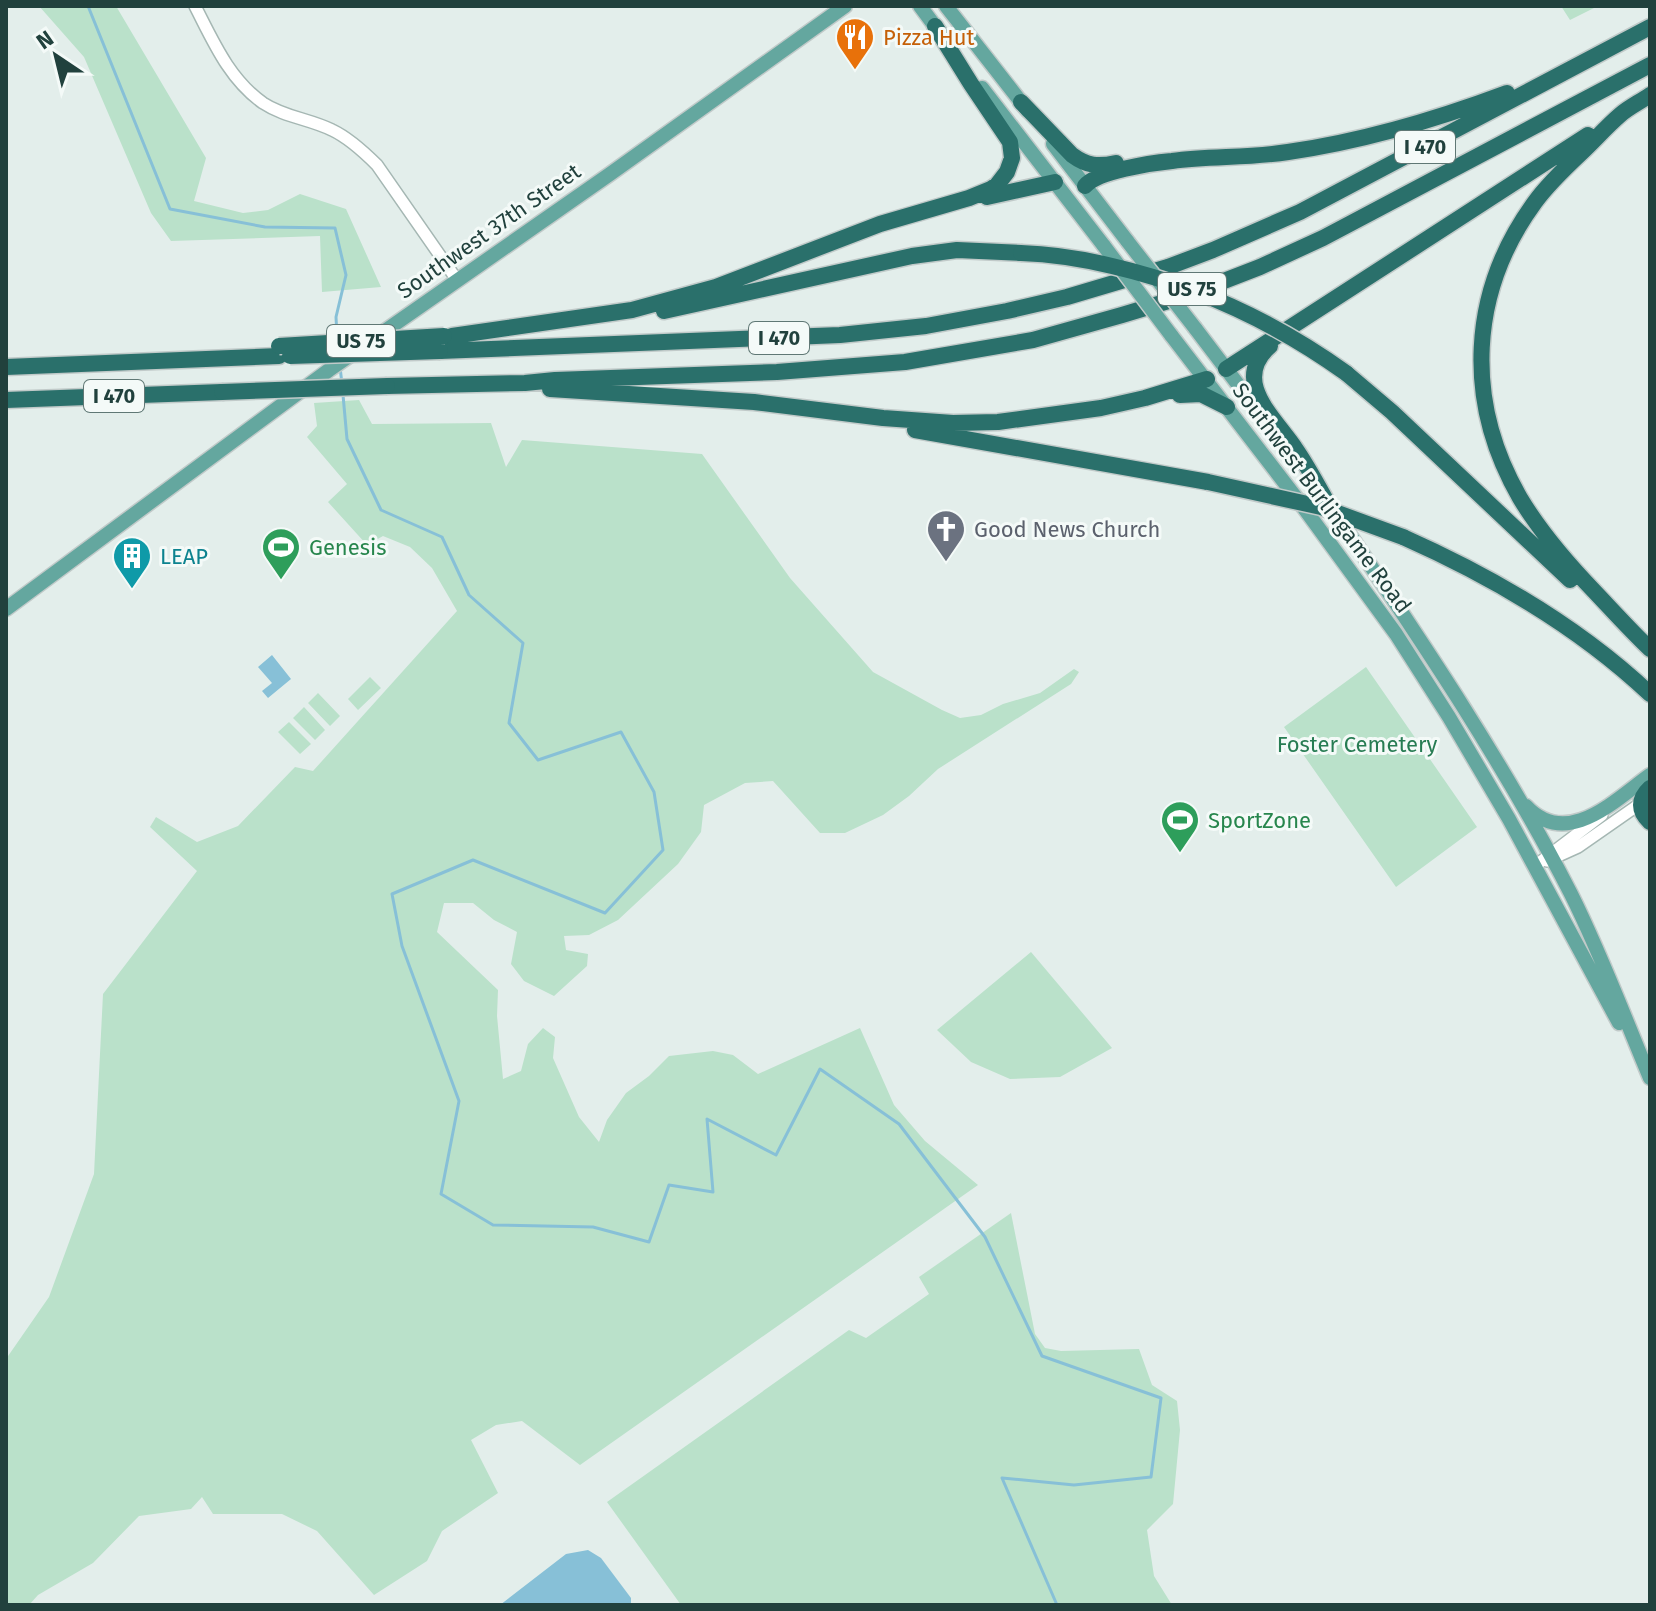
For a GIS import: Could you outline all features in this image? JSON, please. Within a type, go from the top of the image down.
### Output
[{"type":"highway","points":[[445,341],[632,310],[716,287],[880,224],[991,189],[1003,178],[1011,163],[1012,149],[1005,132],[935,26]]},
{"type":"highway","name":"I 470","points":[[6,367],[155,362],[445,341],[840,335],[926,326],[1007,311],[1168,267],[1262,229],[1300,212],[1650,27]]},
{"type":"highway","name":"I 470","points":[[6,400],[777,372],[905,362],[1033,340],[1185,296],[1260,267],[1323,238],[1650,65]]},
{"type":"highway","points":[[1085,186],[1088,181],[1101,175],[1159,163],[1216,156],[1285,153],[1348,142],[1414,126],[1565,73]]},
{"type":"highway","points":[[1226,369],[1650,95]]},
{"type":"highway","points":[[1021,102],[1072,155],[1091,165],[1221,149],[1285,153]]},
{"type":"highway","points":[[1622,113],[1550,183],[1507,246],[1486,311],[1481,381],[1493,439],[1519,496],[1552,545],[1633,633]]},
{"type":"highway","points":[[969,198],[1055,182]]},
{"type":"highway","name":"US 75","points":[[445,341],[637,317],[912,256],[957,250],[1039,254],[1095,262],[1151,276],[1196,290],[1248,313],[1310,348],[1346,373],[1402,421],[1588,596],[1650,649]]},
{"type":"highway","points":[[1294,326],[1264,352],[1256,367],[1254,383],[1263,406],[1296,449],[1327,502]]},
{"type":"highway","points":[[525,383],[554,390],[754,402],[953,423],[998,422],[1101,408],[1207,379]]},
{"type":"highway","points":[[1101,408],[1132,409],[1188,394],[1201,394],[1227,407]]},
{"type":"highway","points":[[724,400],[872,422],[1308,503],[1403,537],[1485,576],[1546,612],[1650,694]]},
{"type":"highway","points":[[1650,788],[1643,795],[1643,815],[1650,822]]},
{"type":"main road","name":"Southwest 37th Street","points":[[6,609],[277,407],[845,6]]},
{"type":"main road","name":"Southwest Burlingame Road","points":[[920,6],[1207,379],[1354,573],[1396,634],[1476,761],[1621,1027],[1638,1049]]},
{"type":"main road","name":"Southwest Burlingame Road","points":[[946,6],[1327,502],[1438,668],[1570,892],[1650,1078]]},
{"type":"main road","points":[[1055,182],[1085,186],[1078,202],[1083,219]]},
{"type":"main road","points":[[1207,379],[1226,369]]},
{"type":"main road","points":[[1513,791],[1544,820],[1563,824],[1580,822],[1650,778]]},
{"type":"street","points":[[195,6],[226,64],[249,92],[278,112],[335,131],[377,165],[457,280]]},
{"type":"street","points":[[1535,866],[1650,778]]},
{"type":"street","points":[[1550,857],[1578,847],[1645,800]]},
{"type":"green space","points":[[39,6],[116,6],[206,158],[194,201],[243,213],[268,210],[300,194],[346,209],[381,287],[322,292],[320,236],[171,241],[151,213],[84,57]]},
{"type":"green space","points":[[1561,6],[1598,6],[1570,20]]},
{"type":"green space","points":[[359,400],[372,424],[491,423],[506,467],[522,440],[702,454],[790,578],[873,672],[960,718],[981,715],[1003,704],[1040,693],[1074,669],[1079,672],[1071,684],[938,769],[883,815],[845,833],[820,833],[773,781],[745,783],[704,805],[701,832],[678,864],[618,920],[589,935],[564,936],[566,950],[588,954],[587,966],[554,996],[524,981],[511,964],[517,932],[494,920],[473,903],[444,903],[437,932],[498,990],[497,1016],[503,1079],[521,1071],[528,1044],[543,1028],[555,1037],[553,1058],[579,1117],[599,1142],[607,1120],[626,1093],[669,1056],[713,1051],[733,1055],[758,1074],[860,1028],[894,1105],[925,1141],[978,1185],[580,1465],[522,1421],[496,1425],[471,1440],[498,1493],[442,1531],[427,1561],[374,1595],[317,1531],[282,1514],[213,1514],[202,1497],[191,1509],[139,1516],[93,1563],[38,1595],[29,1605],[6,1605],[6,1359],[49,1297],[94,1174],[103,994],[197,871],[150,827],[156,817],[197,842],[238,826],[295,767],[313,771],[457,611],[432,568],[410,547],[383,536],[367,545],[328,502],[347,484],[307,437],[317,426],[314,403]]},
{"type":"green space","name":"Foster Cemetery","points":[[1366,667],[1477,827],[1396,887],[1284,727]]},
{"type":"green space","points":[[370,677],[381,688],[358,710],[348,699]]},
{"type":"green space","points":[[318,693],[340,716],[330,726],[308,703]]},
{"type":"green space","points":[[304,707],[325,730],[315,740],[293,718]]},
{"type":"green space","points":[[289,722],[311,744],[300,754],[278,732]]},
{"type":"green space","points":[[1031,952],[1112,1048],[1060,1077],[1010,1079],[971,1062],[937,1030]]},
{"type":"green space","points":[[1011,1213],[1035,1334],[1045,1348],[1061,1351],[1139,1349],[1152,1385],[1177,1401],[1180,1430],[1173,1504],[1147,1530],[1154,1576],[1172,1605],[681,1605],[607,1502],[849,1330],[866,1338],[929,1294],[919,1277]]},
{"type":"water","points":[[272,655],[291,679],[268,698],[262,691],[272,683],[258,667]]},
{"type":"water","points":[[588,1550],[601,1558],[631,1598],[631,1605],[500,1605],[566,1554]]},
{"type":"waterway","points":[[88,6],[170,209],[265,227],[335,228],[346,275],[336,317],[337,336]]},
{"type":"waterway","points":[[340,367],[342,384]]},
{"type":"waterway","points":[[343,395],[347,439],[381,510],[442,537],[469,595],[523,643],[509,723],[538,760],[621,732],[654,792],[663,850],[605,913],[473,860],[392,894],[402,946],[459,1101],[441,1194],[493,1225],[593,1227],[649,1242],[669,1185],[713,1192],[707,1119],[776,1155],[820,1069],[899,1124],[985,1237],[1042,1356],[1161,1398],[1151,1477],[1074,1485],[1002,1478],[1057,1605]]},
{"type":"place","name":"Pizza Hut","points":[[855,71]]},
{"type":"place","name":"Good News Church","points":[[946,563]]},
{"type":"place","name":"Genesis","points":[[281,581]]},
{"type":"place","name":"LEAP","points":[[132,590]]},
{"type":"place","name":"SportZone","points":[[1180,854]]}]
